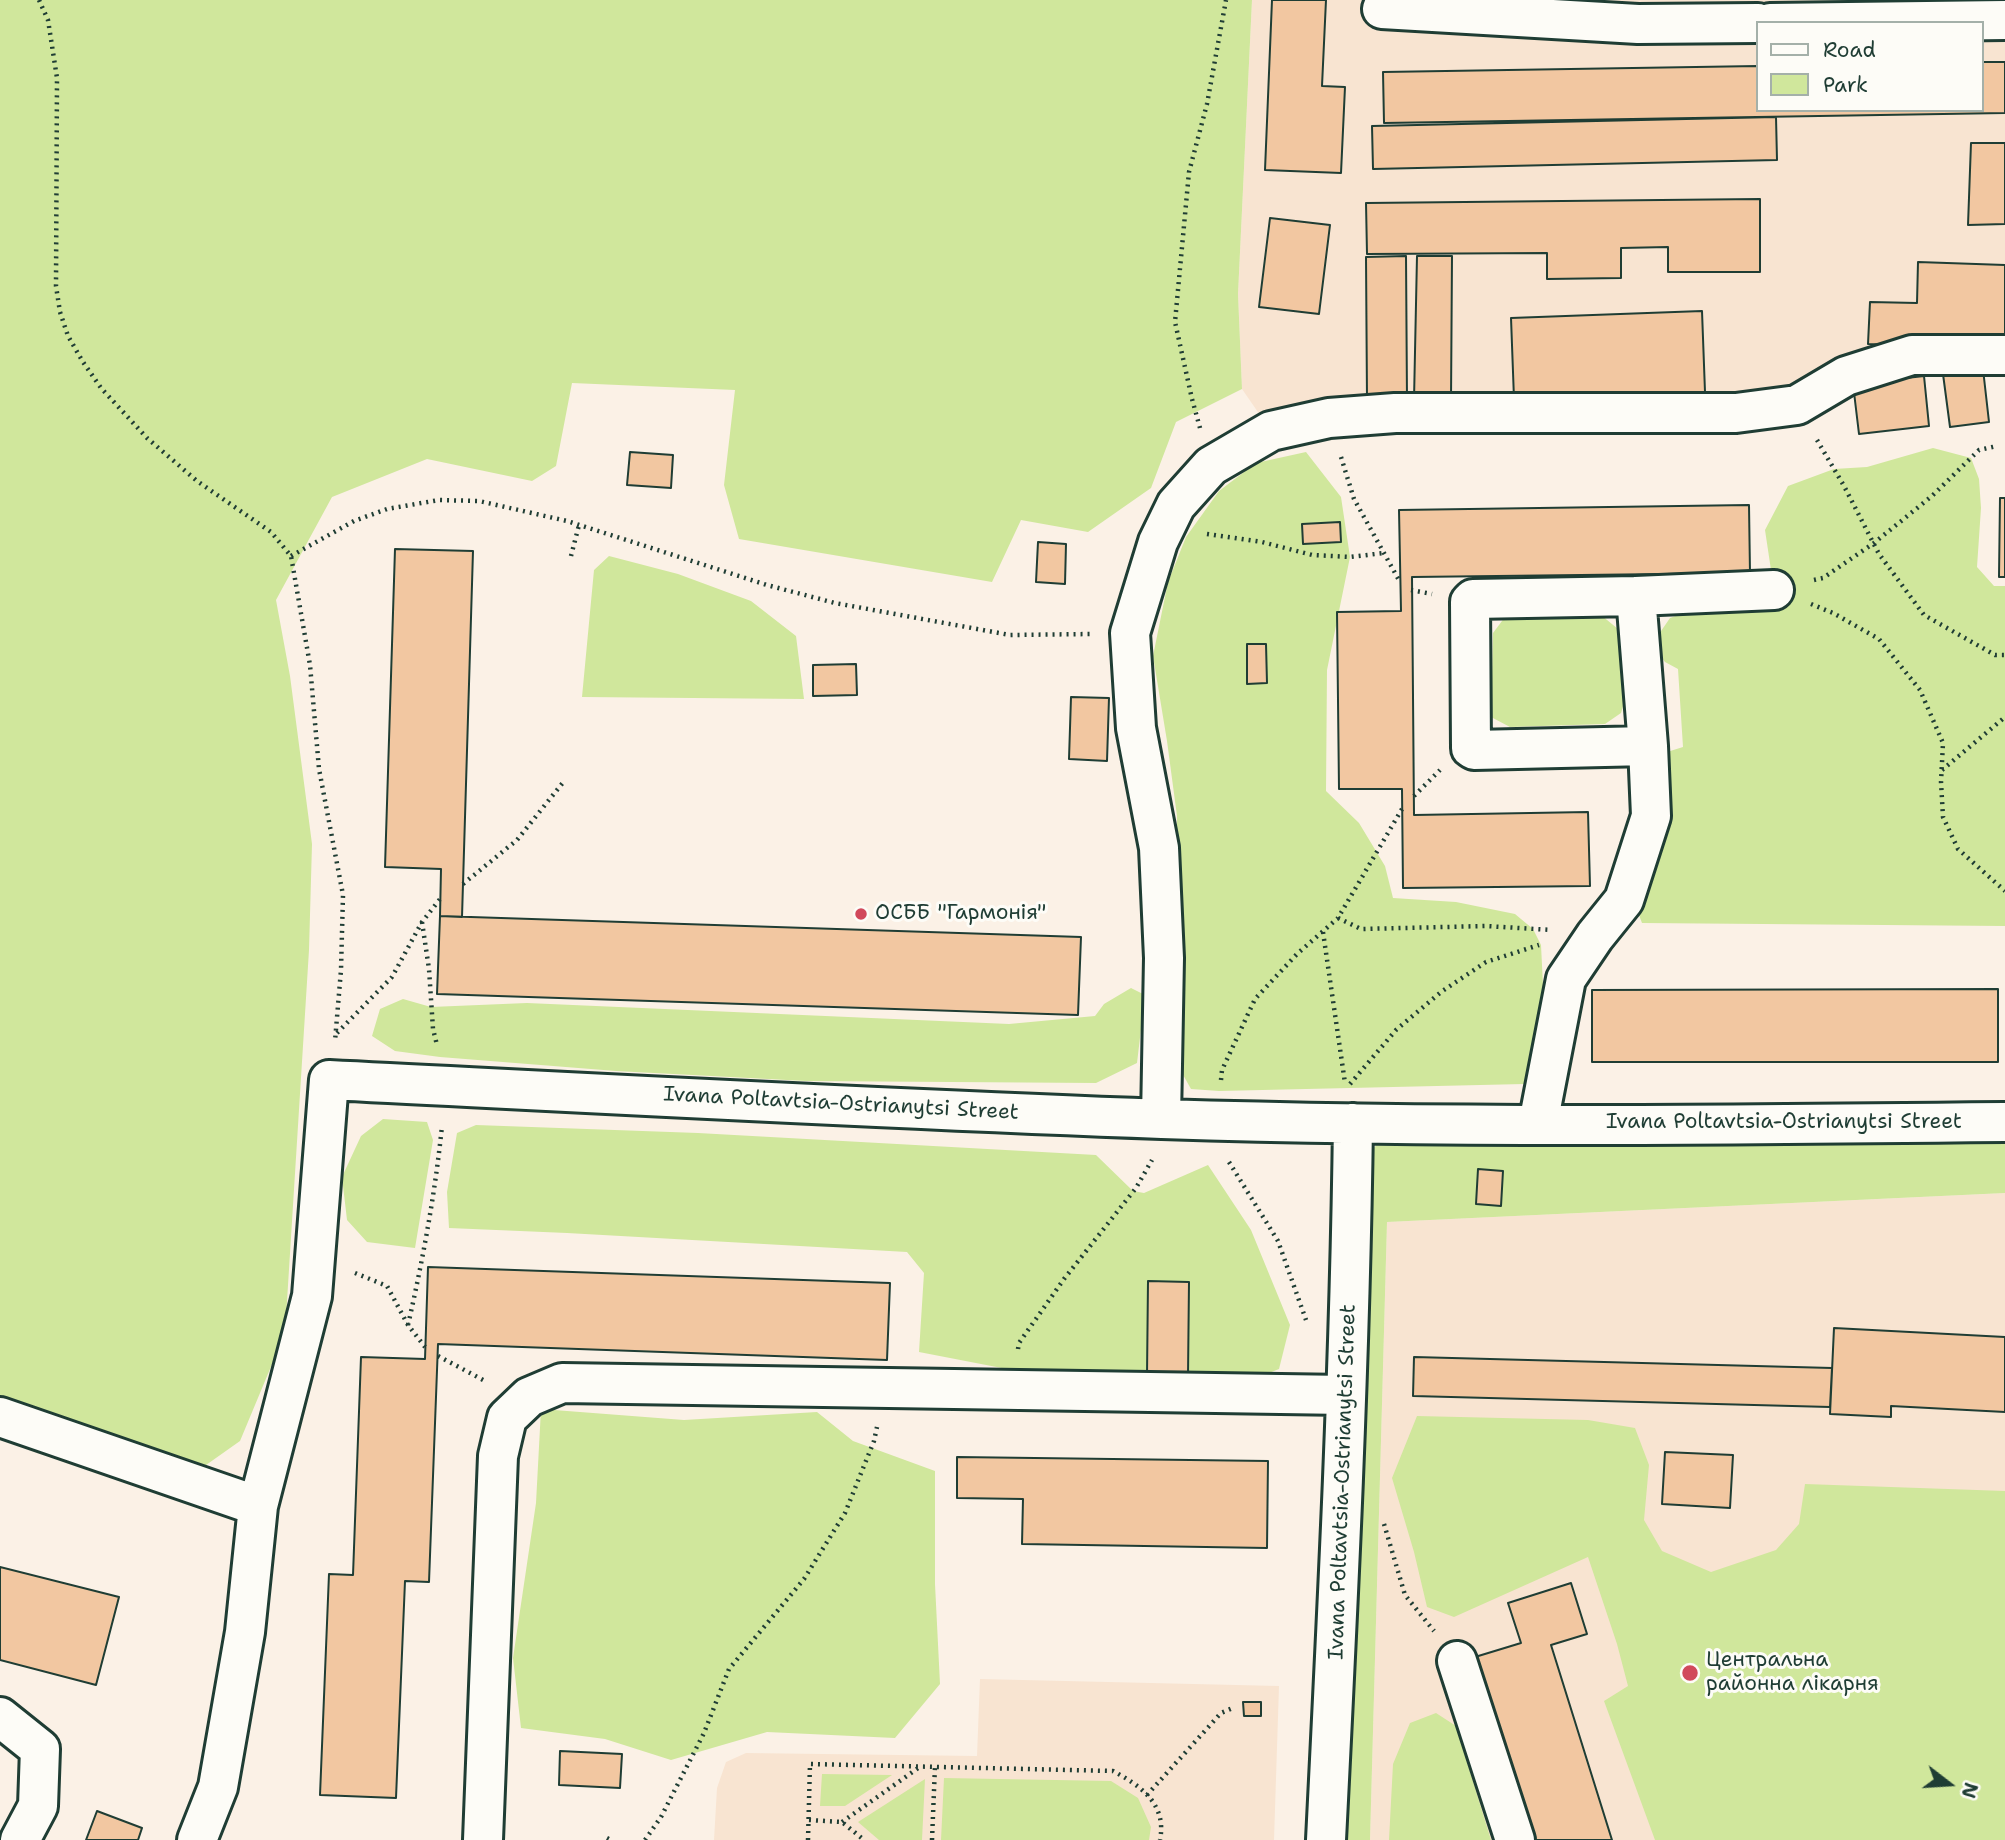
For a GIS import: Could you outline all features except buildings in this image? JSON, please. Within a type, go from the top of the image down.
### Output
[{"type":"street","points":[[1382,9],[1638,24],[1756,23]]},
{"type":"street","points":[[1927,21],[2005,20]]},
{"type":"street","points":[[1158,1137],[1164,958],[1159,848],[1136,728],[1130,634],[1158,542],[1176,505],[1211,466],[1271,431],[1329,418],[1395,413],[1736,413],[1797,405],[1846,376],[1912,355],[2005,355]]},
{"type":"street","points":[[1648,746],[1474,750],[1470,744],[1470,602],[1473,599],[1774,590]]},
{"type":"street","points":[[1538,1124],[1566,979],[1624,900],[1651,816],[1636,596]]},
{"type":"street","points":[[197,1840],[218,1787],[245,1632],[258,1506],[312,1296],[329,1080]]},
{"type":"street","name":"Ivana Poltavtsia-Ostrianytsi Street","points":[[329,1080],[447,1086],[1158,1137],[1353,1123],[2005,1122]]},
{"type":"street","name":"Ivana Poltavtsia-Ostrianytsi Street","points":[[1326,1840],[1351,1295],[1353,1123]]},
{"type":"street","points":[[483,1840],[498,1456],[507,1418],[529,1396],[562,1383],[1346,1395]]},
{"type":"street","points":[[0,1418],[258,1506]]},
{"type":"street","points":[[1458,1661],[1515,1840]]},
{"type":"street","points":[[0,1717],[40,1749],[38,1806],[20,1840]]},
{"type":"path","points":[[39,0],[48,20],[57,78],[57,286],[60,312],[68,337],[101,388],[147,438],[197,481],[271,532],[291,556],[310,665],[319,769],[343,895],[337,1034],[329,1080]]},
{"type":"path","points":[[1211,466],[1192,399],[1175,321],[1189,172],[1207,104],[1226,0]]},
{"type":"path","points":[[1797,405],[1880,554],[1924,615],[1996,655],[2005,655]]},
{"type":"path","points":[[1329,418],[1354,499],[1400,582]]},
{"type":"path","points":[[1774,590],[1823,578],[1874,543],[1932,496],[1979,450],[1997,446]]},
{"type":"path","points":[[291,556],[354,521],[387,509],[439,500],[479,501],[579,525],[767,585],[835,603],[1010,635],[1130,634]]},
{"type":"path","points":[[571,556],[579,525]]},
{"type":"path","points":[[1158,542],[1207,534],[1262,542],[1312,555],[1384,553]]},
{"type":"path","points":[[1774,590],[1833,613],[1879,639],[1920,690],[1943,743],[1943,817],[1958,849],[2005,891]]},
{"type":"path","points":[[1941,771],[2005,717]]},
{"type":"path","points":[[463,884],[517,840],[565,780]]},
{"type":"path","points":[[1219,1091],[1222,1070],[1255,999],[1297,954],[1338,918],[1402,809]]},
{"type":"path","points":[[337,1034],[392,977],[422,922],[440,899]]},
{"type":"path","points":[[1338,918],[1361,929],[1486,926],[1559,930],[1550,937]]},
{"type":"path","points":[[408,1325],[422,1266],[437,1177],[447,1086],[433,1029],[429,969],[422,922]]},
{"type":"path","points":[[1323,932],[1346,1089],[1396,1030],[1441,992],[1486,962],[1541,945]]},
{"type":"path","points":[[1008,1390],[1019,1343],[1064,1279],[1136,1188],[1158,1137]]},
{"type":"path","points":[[1225,1156],[1278,1241],[1306,1318],[1306,1331]]},
{"type":"path","points":[[315,1258],[387,1286],[408,1325],[425,1348]]},
{"type":"path","points":[[438,1356],[486,1382],[519,1407]]},
{"type":"path","points":[[645,1840],[662,1817],[704,1733],[729,1669],[804,1579],[845,1513],[874,1441],[885,1388]]},
{"type":"path","points":[[1382,1519],[1405,1595],[1458,1661]]},
{"type":"path","points":[[1147,1795],[1221,1713],[1235,1707]]},
{"type":"path","points":[[808,1840],[810,1764],[1113,1771],[1136,1783],[1153,1801],[1162,1829],[1160,1840]]},
{"type":"path","points":[[842,1822],[921,1766]]},
{"type":"path","points":[[932,1840],[935,1766]]},
{"type":"path","points":[[809,1820],[842,1822],[864,1840]]},
{"type":"shaded area","points":[[1252,0],[2005,0],[2005,355],[1912,355],[1797,405],[1271,431],[1242,389],[1238,294]]},
{"type":"shaded area","name":"Центральна районна лікарня","points":[[2005,1193],[2005,1840],[1370,1840],[1387,1222]]},
{"type":"shaded area","points":[[980,1679],[1279,1686],[1274,1840],[714,1840],[717,1788],[726,1762],[746,1753],[977,1756]]},
{"type":"green space","points":[[0,0],[1252,0],[1238,294],[1242,389],[1176,422],[1151,488],[1088,532],[1021,520],[992,582],[739,539],[724,485],[735,390],[572,383],[556,466],[532,481],[427,459],[332,497],[276,600],[290,676],[312,844],[309,950],[285,1333],[240,1441],[199,1470],[0,1402]]},
{"type":"green space","points":[[1933,448],[1971,458],[1979,479],[1981,508],[1977,567],[1994,586],[2005,586],[2005,926],[1642,923],[1639,915],[1667,752],[1683,747],[1678,669],[1665,662],[1658,653],[1659,634],[1670,618],[1689,611],[1750,613],[1771,606],[1774,590],[1765,530],[1788,486],[1834,469],[1867,467]]},
{"type":"green space","points":[[1306,452],[1341,497],[1350,557],[1327,670],[1326,791],[1359,823],[1385,866],[1393,898],[1456,902],[1515,914],[1533,929],[1541,945],[1544,1005],[1524,1084],[1219,1091],[1191,1089],[1182,1073],[1175,927],[1177,816],[1153,656],[1168,582],[1186,537],[1219,491],[1256,463]]},
{"type":"green space","points":[[609,556],[678,574],[751,601],[796,636],[804,699],[582,697],[594,570]]},
{"type":"green space","points":[[1601,615],[1618,629],[1625,654],[1627,693],[1621,713],[1605,724],[1510,727],[1491,717],[1493,633],[1505,617]]},
{"type":"green space","points":[[1131,988],[1145,995],[1137,1063],[1096,1083],[806,1081],[616,1071],[395,1051],[372,1036],[380,1009],[403,999],[431,1007],[527,1003],[1009,1024],[1095,1016],[1104,1004]]},
{"type":"green space","points":[[383,1119],[427,1122],[433,1140],[415,1248],[367,1242],[347,1220],[342,1177],[361,1136]]},
{"type":"green space","points":[[476,1125],[698,1133],[1096,1155],[1133,1191],[1144,1193],[1208,1165],[1251,1230],[1290,1325],[1279,1369],[1244,1383],[1058,1369],[1012,1370],[919,1352],[924,1273],[907,1252],[449,1228],[447,1192],[457,1133]]},
{"type":"green space","points":[[2005,1134],[2005,1193],[1387,1222],[1370,1840],[1339,1840],[1365,1158],[1381,1140]]},
{"type":"green space","points":[[541,1409],[684,1420],[817,1412],[853,1441],[935,1471],[935,1584],[940,1684],[895,1738],[767,1732],[671,1760],[605,1739],[521,1728],[513,1658],[536,1503]]},
{"type":"green space","points":[[1417,1416],[1588,1420],[1635,1428],[1649,1465],[1644,1520],[1662,1551],[1711,1572],[1776,1550],[1799,1524],[1805,1484],[2005,1491],[2005,1840],[1655,1840],[1604,1701],[1628,1686],[1588,1557],[1454,1617],[1427,1607],[1392,1478]]},
{"type":"green space","points":[[1436,1713],[1456,1726],[1491,1840],[1389,1840],[1393,1764],[1410,1723]]},
{"type":"green space","points":[[822,1774],[892,1775],[845,1806],[820,1806]]},
{"type":"green space","points":[[944,1778],[1111,1781],[1138,1798],[1151,1827],[1149,1840],[941,1840]]},
{"type":"green space","points":[[925,1779],[922,1840],[879,1840],[858,1822]]},
{"type":"place","name":"ОСББ \"Гармонія\"","points":[[861,914]]},
{"type":"place","name":"Центральна районна лікарня","points":[[1690,1673]]}]
